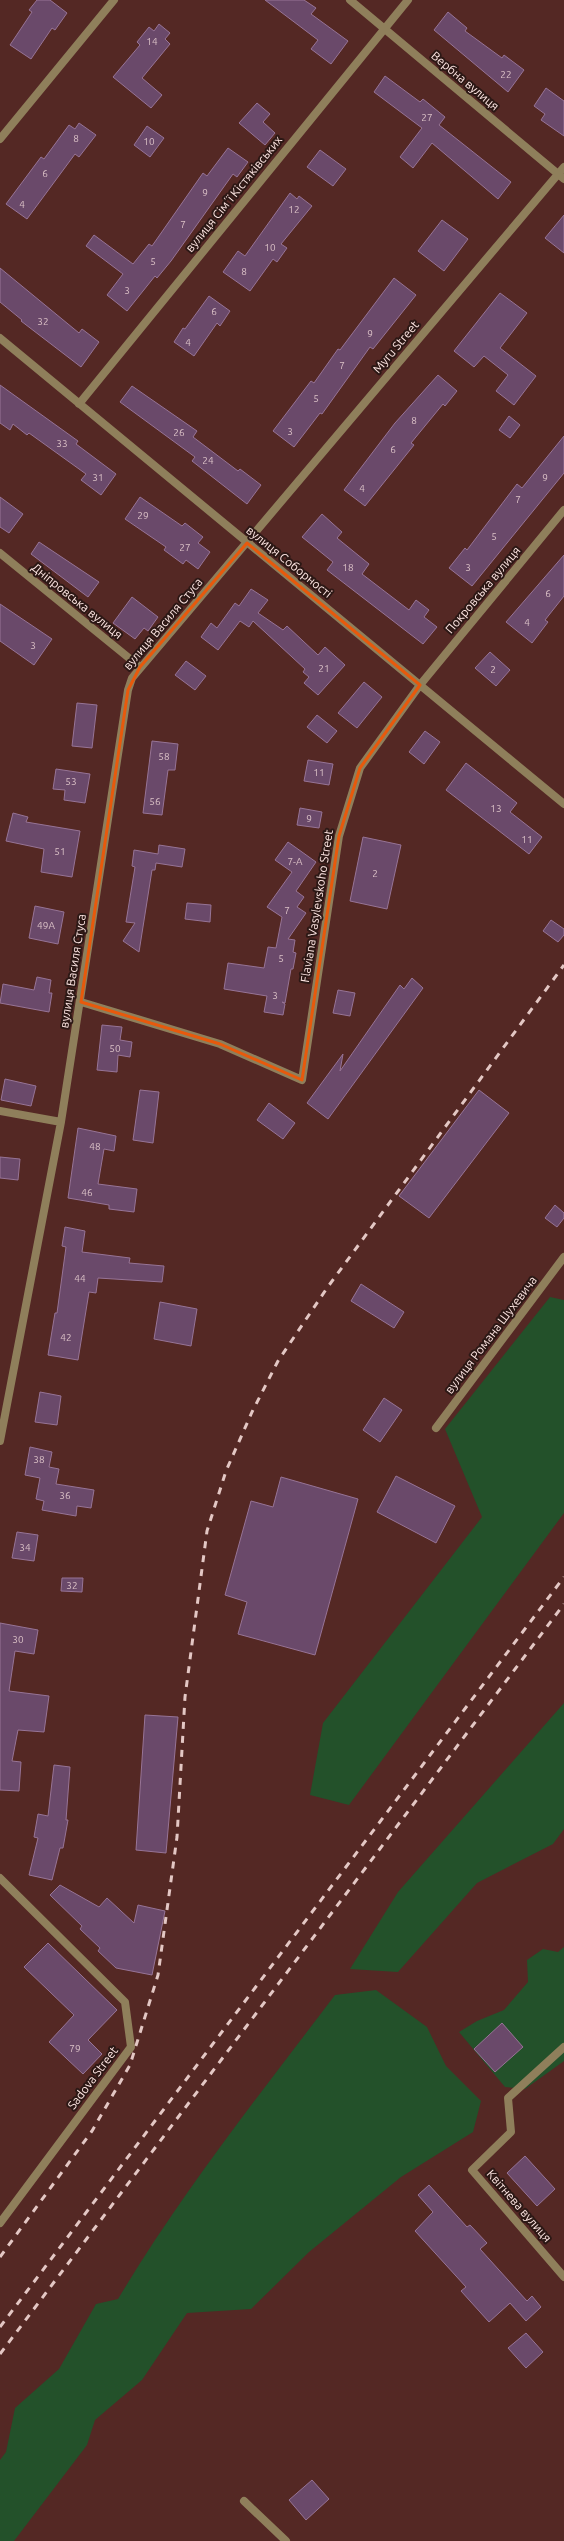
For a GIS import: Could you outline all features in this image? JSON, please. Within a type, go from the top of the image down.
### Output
[{"type":"street","points":[[0,139],[114,0]]},
{"type":"street","name":"Вербна вулиця","points":[[350,0],[561,177]]},
{"type":"street","name":"вулиця Сімʼї Кістяківських","points":[[79,404],[408,0]]},
{"type":"street","name":"Myru Street","points":[[247,543],[561,177],[564,167]]},
{"type":"street","name":"вулиця Соборності","points":[[0,338],[564,804]]},
{"type":"street","name":"Покровська вулиця","points":[[420,685],[564,510]]},
{"type":"street","name":"вулиця Василя Стуса","points":[[0,1441],[61,1122],[81,1002],[128,690],[140,667],[247,543]]},
{"type":"street","name":"Дніпровська вулиця","points":[[0,553],[140,667]]},
{"type":"street","name":"Flaviana Vasylevskoho Street","points":[[81,1002],[220,1044],[302,1080],[339,836],[360,768],[420,685]]},
{"type":"street","points":[[0,1110],[61,1122]]},
{"type":"street","name":"вулиця Романа Шухевича","points":[[436,1428],[564,1257]]},
{"type":"street","name":"Sadova Street","points":[[0,1878],[125,2002],[131,2047],[0,2223]]},
{"type":"street","name":"Квітнева вулиця","points":[[564,2047],[508,2098],[512,2132],[472,2170],[564,2277]]},
{"type":"street","points":[[244,2501],[286,2541]]},
{"type":"highlighted area","points":[[247,543],[420,685],[360,768],[339,836],[302,1080],[220,1044],[81,1002],[128,690],[140,667]]},
{"type":"green space","points":[[550,1297],[564,1300],[564,1513],[349,1805],[310,1795],[323,1723],[482,1517],[445,1429]]},
{"type":"green space","points":[[564,1703],[564,1829],[553,1844],[477,1883],[398,1972],[350,1969],[398,1892]]},
{"type":"green space","points":[[564,1947],[564,2061],[525,2089],[505,2087],[459,2032],[477,2021],[504,2010],[528,1982],[527,1960],[543,1949],[558,1952]]},
{"type":"green space","points":[[376,1990],[427,2027],[446,2066],[481,2101],[473,2132],[401,2177],[309,2252],[251,2309],[187,2313],[142,2380],[95,2420],[87,2445],[14,2541],[0,2541],[0,2460],[6,2452],[15,2408],[59,2369],[96,2304],[118,2299],[168,2220],[222,2144],[335,1995]]},
{"type":"building","points":[[37,0],[50,0],[67,13],[55,30],[52,28],[31,59],[10,45],[32,12],[29,10]]},
{"type":"building","points":[[265,0],[304,0],[316,8],[311,14],[348,41],[331,64],[311,49],[318,40]]},
{"type":"building","points":[[448,12],[467,28],[465,31],[502,58],[504,55],[524,70],[508,92],[434,30]]},
{"type":"building","points":[[159,24],[170,33],[165,39],[170,44],[142,78],[162,95],[151,108],[113,77],[140,45],[137,42],[149,27],[154,31]]},
{"type":"building","points":[[385,76],[420,102],[423,99],[445,117],[439,125],[511,182],[498,199],[432,143],[413,168],[400,157],[422,128],[374,92]]},
{"type":"building","points":[[546,88],[564,101],[564,136],[541,120],[545,114],[534,106]]},
{"type":"building","points":[[257,103],[270,114],[263,122],[275,133],[265,145],[239,123]]},
{"type":"building","points":[[79,123],[96,135],[79,157],[75,154],[27,219],[6,204],[41,157],[44,159],[69,125],[75,129]]},
{"type":"building","points":[[147,126],[164,138],[150,157],[134,145]]},
{"type":"building","points":[[228,148],[248,162],[237,177],[233,174],[171,261],[157,278],[155,276],[127,311],[107,295],[123,274],[86,246],[94,235],[133,264],[149,244],[152,246],[203,173],[207,176]]},
{"type":"building","points":[[320,150],[346,169],[333,186],[307,167]]},
{"type":"building","points":[[290,193],[297,199],[299,196],[312,206],[281,244],[287,248],[277,262],[273,259],[250,291],[223,272],[238,251],[245,256]]},
{"type":"building","points":[[564,215],[564,253],[545,238]]},
{"type":"building","points":[[442,220],[468,239],[444,271],[418,251]]},
{"type":"building","points":[[0,268],[79,333],[82,329],[99,342],[81,367],[21,321],[22,320],[0,302]]},
{"type":"building","points":[[394,278],[416,295],[373,349],[370,347],[322,414],[320,413],[294,447],[273,431],[311,381],[314,383],[338,349],[340,350]]},
{"type":"building","points":[[500,293],[527,313],[500,348],[536,376],[514,405],[496,391],[508,375],[484,356],[474,367],[454,351]]},
{"type":"building","points":[[209,296],[230,311],[220,326],[217,323],[194,356],[174,342],[183,328],[185,329]]},
{"type":"building","points":[[438,375],[457,391],[445,406],[443,404],[411,443],[414,445],[365,506],[344,490],[395,423]]},
{"type":"building","points":[[0,385],[78,441],[76,444],[116,474],[101,495],[81,480],[86,474],[29,433],[27,435],[13,424],[10,430],[0,423]]},
{"type":"building","points":[[132,386],[197,431],[193,437],[238,471],[240,469],[261,485],[247,504],[192,461],[195,457],[120,402]]},
{"type":"building","points":[[509,416],[520,425],[510,438],[499,430]]},
{"type":"building","points":[[564,436],[564,473],[472,586],[449,568],[465,548],[467,550],[517,484],[522,488]]},
{"type":"building","points":[[0,497],[23,514],[9,533],[0,527]]},
{"type":"building","points":[[140,497],[182,526],[185,523],[203,537],[198,543],[210,552],[198,569],[186,560],[183,564],[164,550],[166,547],[125,519]]},
{"type":"building","points":[[322,514],[342,532],[337,538],[369,564],[362,574],[409,610],[416,600],[429,610],[424,617],[437,627],[423,644],[327,570],[333,562],[302,537]]},
{"type":"building","points":[[39,542],[99,582],[88,597],[31,554]]},
{"type":"building","points":[[564,555],[564,596],[545,620],[548,622],[532,643],[506,622]]},
{"type":"building","points":[[251,589],[268,600],[258,613],[283,630],[287,626],[318,655],[325,647],[345,665],[318,695],[304,683],[309,677],[303,672],[305,669],[253,621],[249,627],[240,621],[218,650],[201,637],[211,623],[217,628],[235,603],[239,606]]},
{"type":"building","points":[[132,597],[158,617],[148,631],[144,628],[135,639],[113,623]]},
{"type":"building","points":[[0,604],[52,639],[34,665],[0,641]]},
{"type":"building","points":[[490,652],[510,670],[496,686],[475,668]]},
{"type":"building","points":[[186,661],[206,676],[195,690],[175,675]]},
{"type":"building","points":[[364,682],[382,697],[357,728],[338,713]]},
{"type":"building","points":[[77,703],[97,705],[92,748],[72,746]]},
{"type":"building","points":[[317,715],[337,731],[327,743],[307,727]]},
{"type":"building","points":[[425,731],[440,742],[424,764],[409,752]]},
{"type":"building","points":[[152,741],[178,744],[175,770],[168,770],[162,815],[143,813]]},
{"type":"building","points":[[308,760],[333,764],[329,785],[304,781]]},
{"type":"building","points":[[466,763],[517,803],[510,812],[542,837],[529,854],[446,790]]},
{"type":"building","points":[[56,769],[90,774],[85,803],[64,800],[65,790],[53,789]]},
{"type":"building","points":[[300,808],[322,812],[319,828],[297,825]]},
{"type":"building","points":[[13,813],[28,817],[26,822],[80,831],[72,877],[41,872],[44,849],[6,841]]},
{"type":"building","points":[[363,837],[401,845],[387,909],[350,901]]},
{"type":"building","points":[[288,842],[316,862],[296,891],[304,897],[297,907],[306,913],[288,939],[295,940],[293,952],[296,953],[293,969],[291,969],[285,1003],[282,1002],[285,1004],[283,1015],[264,1012],[267,996],[224,989],[228,963],[264,968],[268,947],[276,948],[282,917],[267,907],[292,872],[275,860]]},
{"type":"building","points":[[159,845],[185,849],[182,867],[156,863],[155,870],[152,870],[139,952],[123,941],[135,923],[126,922],[135,867],[132,866],[134,850],[158,854]]},
{"type":"building","points":[[187,903],[211,905],[210,922],[185,919]]},
{"type":"building","points":[[35,906],[64,912],[58,944],[29,938]]},
{"type":"building","points":[[551,920],[564,929],[564,935],[558,942],[543,931]]},
{"type":"building","points":[[37,977],[51,980],[49,993],[52,993],[49,1012],[0,1003],[3,984],[34,990]]},
{"type":"building","points":[[412,978],[423,988],[328,1119],[307,1103],[343,1054],[340,1071],[400,985],[404,989]]},
{"type":"building","points":[[338,990],[355,993],[350,1016],[333,1013]]},
{"type":"building","points":[[102,1025],[122,1027],[120,1040],[132,1042],[130,1057],[118,1055],[117,1072],[97,1070]]},
{"type":"building","points":[[5,1079],[36,1086],[31,1106],[1,1100]]},
{"type":"building","points":[[140,1090],[159,1092],[153,1143],[133,1140]]},
{"type":"building","points":[[479,1090],[509,1113],[429,1218],[399,1196]]},
{"type":"building","points":[[269,1103],[295,1123],[283,1139],[257,1120]]},
{"type":"building","points":[[78,1128],[116,1136],[114,1151],[104,1149],[98,1184],[137,1189],[134,1212],[109,1209],[109,1205],[68,1198]]},
{"type":"building","points":[[0,1157],[20,1159],[18,1180],[0,1178]]},
{"type":"building","points":[[555,1205],[564,1213],[564,1218],[557,1227],[545,1218]]},
{"type":"building","points":[[65,1227],[85,1231],[82,1252],[130,1258],[129,1263],[164,1266],[162,1282],[98,1278],[96,1293],[89,1292],[78,1360],[48,1355],[55,1313],[57,1313],[66,1247],[62,1246]]},
{"type":"building","points":[[361,1284],[404,1312],[394,1328],[351,1301]]},
{"type":"building","points":[[160,1302],[197,1309],[191,1346],[154,1339]]},
{"type":"building","points":[[40,1392],[61,1396],[57,1425],[35,1422]]},
{"type":"building","points":[[384,1398],[402,1410],[380,1442],[363,1430]]},
{"type":"building","points":[[30,1447],[52,1452],[49,1467],[59,1469],[56,1484],[94,1490],[91,1508],[77,1506],[76,1516],[42,1510],[44,1501],[36,1499],[40,1478],[25,1475]]},
{"type":"building","points":[[396,1476],[455,1506],[436,1543],[377,1512]]},
{"type":"building","points":[[281,1477],[358,1499],[315,1655],[238,1634],[247,1602],[225,1595],[251,1501],[273,1507]]},
{"type":"building","points":[[17,1532],[38,1535],[34,1561],[12,1558]]},
{"type":"building","points":[[62,1578],[83,1578],[82,1592],[61,1591]]},
{"type":"building","points":[[0,1623],[38,1630],[34,1654],[15,1651],[9,1691],[49,1696],[44,1732],[18,1730],[12,1761],[21,1762],[19,1791],[0,1790]]},
{"type":"building","points":[[145,1715],[178,1717],[166,1853],[136,1850]]},
{"type":"building","points":[[54,1765],[70,1767],[66,1820],[68,1820],[63,1848],[60,1848],[52,1880],[29,1875],[38,1838],[34,1837],[38,1814],[48,1816]]},
{"type":"building","points":[[60,1885],[99,1907],[107,1898],[134,1923],[138,1905],[165,1911],[152,1975],[116,1968],[98,1951],[100,1948],[80,1929],[82,1926],[50,1895]]},
{"type":"building","points":[[48,1943],[117,2010],[88,2040],[102,2054],[83,2074],[49,2042],[74,2015],[24,1967]]},
{"type":"building","points":[[502,2023],[523,2047],[495,2072],[474,2049]]},
{"type":"building","points":[[525,2156],[555,2189],[537,2206],[507,2173]]},
{"type":"building","points":[[429,2185],[467,2227],[470,2225],[487,2243],[480,2249],[527,2301],[532,2296],[541,2307],[526,2321],[510,2303],[489,2322],[461,2291],[466,2287],[415,2231],[433,2212],[418,2195]]},
{"type":"building","points":[[526,2333],[543,2352],[526,2368],[508,2348]]},
{"type":"building","points":[[312,2480],[329,2499],[306,2520],[289,2500]]},
{"type":"railway","points":[[0,2257],[92,2131],[130,2065],[158,1975],[177,1837],[185,1697],[207,1531],[226,1471],[252,1412],[278,1361],[327,1288],[564,965]]},
{"type":"railway","points":[[0,2327],[564,1577]]},
{"type":"railway","points":[[0,2354],[564,1604]]}]
